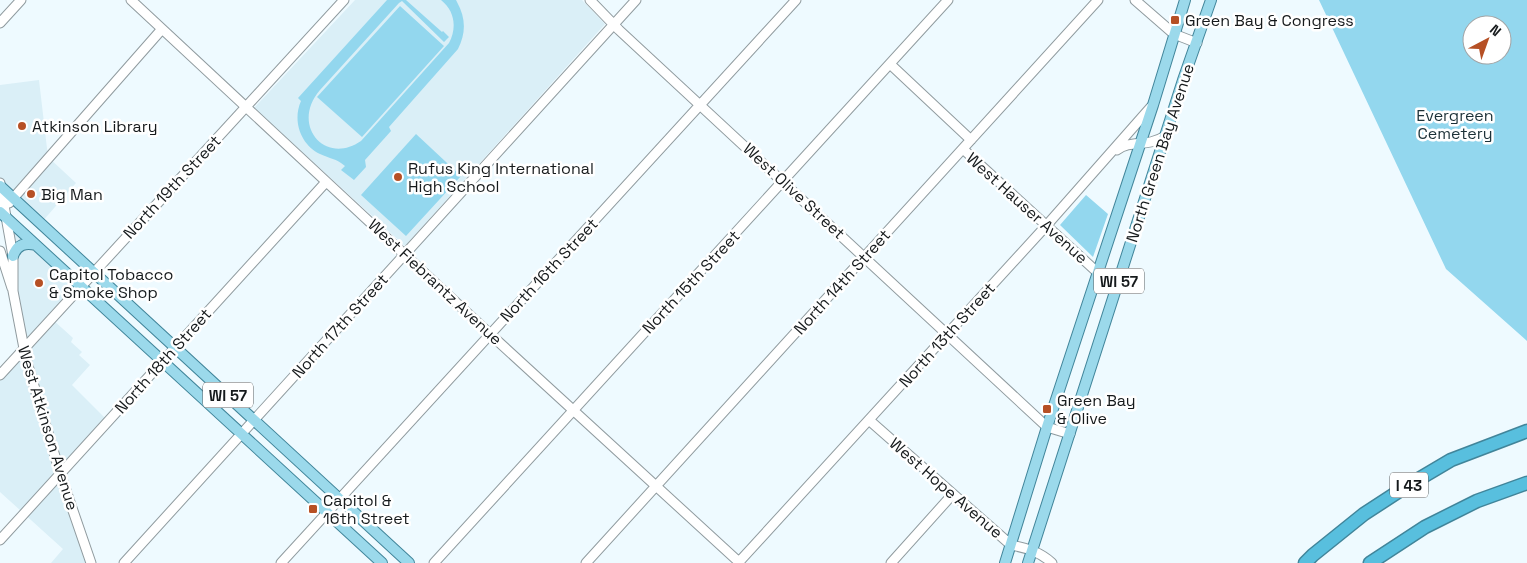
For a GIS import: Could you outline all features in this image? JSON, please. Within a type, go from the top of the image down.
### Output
[{"type":"highway","name":"I 43","points":[[1305,563],[1364,514],[1407,486],[1451,460],[1527,431]]},
{"type":"highway","points":[[1370,563],[1425,527],[1477,501],[1527,483]]},
{"type":"main road","name":"North Green Bay Avenue","points":[[1005,563],[1047,426],[1186,0]]},
{"type":"main road","name":"North Green Bay Avenue","points":[[1028,563],[1210,0]]},
{"type":"main road","name":"WI 57","points":[[0,186],[409,563]]},
{"type":"main road","name":"WI 57","points":[[2,213],[382,563]]},
{"type":"main road","points":[[13,256],[16,249],[21,245],[29,243],[36,245]]},
{"type":"street","points":[[0,23],[21,0]]},
{"type":"street","name":"West Fiebrantz Avenue","points":[[130,0],[739,563]]},
{"type":"street","name":"North 19th Street","points":[[0,375],[344,0]]},
{"type":"street","name":"West Olive Street","points":[[590,0],[613,25],[1047,426],[1070,434]]},
{"type":"street","name":"North 17th Street","points":[[124,563],[636,0]]},
{"type":"street","name":"North 16th Street","points":[[282,563],[796,0]]},
{"type":"street","name":"North 15th Street","points":[[434,563],[948,0]]},
{"type":"street","name":"North 14th Street","points":[[586,563],[1098,0]]},
{"type":"street","points":[[1135,0],[1174,34],[1197,43]]},
{"type":"street","points":[[2,213],[13,198],[162,29]]},
{"type":"street","name":"West Hauser Avenue","points":[[890,64],[971,140]]},
{"type":"street","name":"North 13th Street","points":[[739,563],[1046,226],[1153,105]]},
{"type":"street","points":[[1110,154],[1122,145],[1155,142],[1166,136]]},
{"type":"street","name":"West Hauser Avenue","points":[[963,149],[1097,272],[1120,278]]},
{"type":"street","name":"West Atkinson Avenue","points":[[0,182],[2,213],[13,256],[13,291],[24,348],[60,473],[91,563]]},
{"type":"street","name":"North 18th Street","points":[[0,540],[326,182]]},
{"type":"street","name":"West Atkinson Avenue","points":[[0,251],[6,276],[13,291]]},
{"type":"street","name":"West Hope Avenue","points":[[869,420],[1011,545],[1032,550],[1044,556],[1052,563]]},
{"type":"street","points":[[892,563],[952,495]]},
{"type":"shaded area","name":"Rufus King International High School","points":[[355,0],[582,0],[605,24],[405,246],[254,108]]},
{"type":"shaded area","points":[[39,80],[48,157],[76,183],[41,223],[0,186],[0,85]]},
{"type":"shaded area","points":[[1,213],[81,286],[52,319],[73,338],[71,342],[82,352],[79,355],[90,365],[72,385],[108,421],[60,473],[91,563],[51,563],[63,549],[0,492],[0,375],[25,347]]},
{"type":"green space","points":[[387,0],[406,0],[449,37],[444,42],[402,1],[399,3],[320,90],[312,103],[309,116],[310,128],[316,138],[324,145],[335,148],[348,147],[361,141],[449,43],[454,26],[452,14],[441,0],[456,0],[462,14],[464,31],[458,49],[389,127],[391,131],[365,160],[366,167],[354,180],[341,170],[345,166],[339,161],[313,150],[303,139],[298,124],[298,109],[301,101],[298,98]]},
{"type":"green space","name":"Evergreen Cemetery","points":[[1319,0],[1527,0],[1527,341],[1446,269]]},
{"type":"green space","points":[[400,6],[444,46],[362,137],[317,97]]},
{"type":"green space","points":[[416,134],[461,176],[406,236],[361,195]]},
{"type":"green space","points":[[1086,195],[1108,214],[1093,257],[1060,225]]},
{"type":"place","name":"Green Bay & Congress","points":[[1175,20]]},
{"type":"place","name":"Atkinson Library","points":[[22,126]]},
{"type":"place","name":"Rufus King International High School","points":[[398,177]]},
{"type":"place","name":"Big Man","points":[[31,194]]},
{"type":"place","name":"Capitol Tobacco & Smoke Shop","points":[[39,283]]},
{"type":"place","name":"Green Bay & Olive","points":[[1047,409]]},
{"type":"place","name":"Capitol & 16th Street","points":[[313,509]]}]
